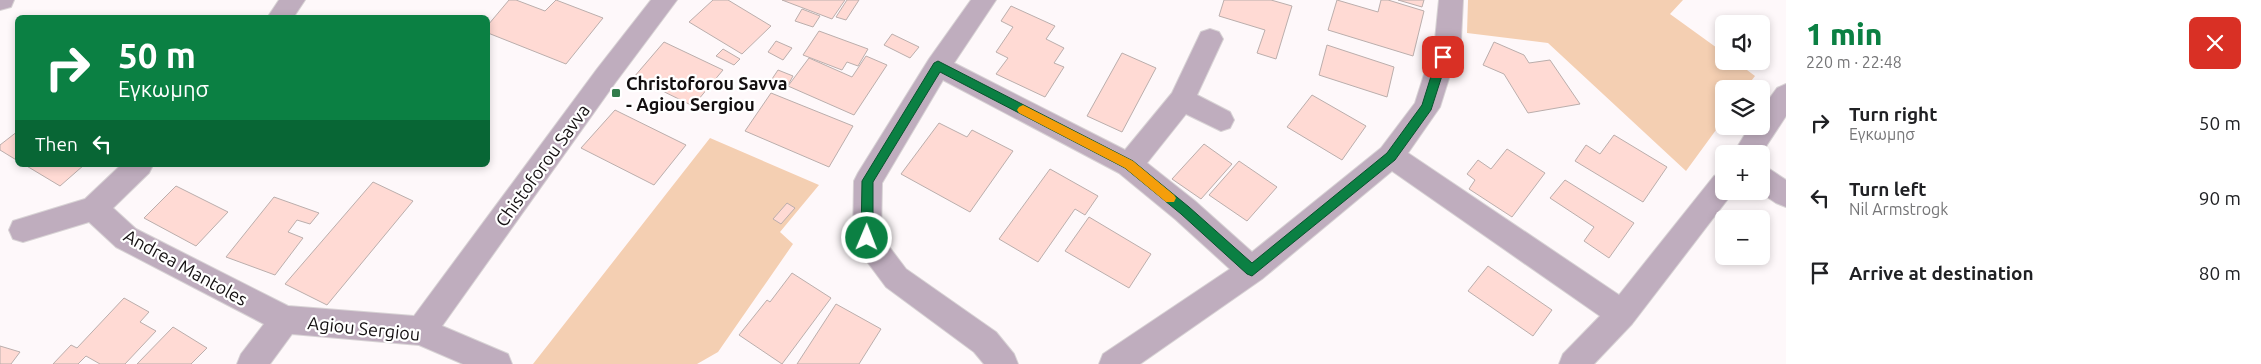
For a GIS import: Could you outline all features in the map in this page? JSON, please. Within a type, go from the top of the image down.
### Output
[{"type":"street","points":[[281,15],[293,0]]},
{"type":"street","name":"Chistoforou Savva","points":[[421,331],[606,76],[666,0]]},
{"type":"street","points":[[984,0],[938,66],[868,181],[867,238],[896,278],[985,342],[1003,364]]},
{"type":"street","points":[[1114,364],[1252,270],[1391,156],[1427,107],[1448,40],[1452,0]]},
{"type":"street","points":[[1129,165],[1182,100],[1210,39]]},
{"type":"street","points":[[938,66],[1129,165],[1185,210],[1252,270]]},
{"type":"street","points":[[1752,145],[1786,95]]},
{"type":"street","points":[[1182,100],[1221,120]]},
{"type":"street","points":[[1391,156],[1622,314]]},
{"type":"street","points":[[23,230],[94,208],[137,167]]},
{"type":"street","points":[[1770,184],[1786,195]]},
{"type":"street","points":[[1574,364],[1622,314],[1715,195]]},
{"type":"street","name":"Andrea Mantoles","points":[[94,208],[126,238],[285,320]]},
{"type":"street","points":[[252,364],[285,320]]},
{"type":"street","name":"Agiou Sergiou","points":[[285,320],[421,331],[497,364]]},
{"type":"shaded area","points":[[1468,0],[1683,0],[1670,14],[1715,46],[1715,70],[1747,70],[1755,76],[1752,80],[1715,80],[1715,131],[1686,171],[1548,43],[1467,33]]},
{"type":"shaded area","points":[[710,138],[819,185],[780,232],[793,244],[718,352],[697,364],[533,364]]},
{"type":"building","points":[[509,0],[516,0],[545,11],[556,0],[603,18],[566,64],[490,34],[490,23]]},
{"type":"building","points":[[713,0],[728,0],[771,26],[742,54],[689,22]]},
{"type":"building","points":[[782,0],[845,0],[832,19]]},
{"type":"building","points":[[847,0],[859,0],[846,20],[836,17]]},
{"type":"building","points":[[1224,0],[1271,0],[1292,6],[1276,59],[1257,53],[1265,30],[1219,16]]},
{"type":"building","points":[[1337,0],[1378,12],[1381,0],[1388,0],[1424,11],[1413,56],[1328,30]]},
{"type":"building","points":[[1398,0],[1424,0],[1422,7]]},
{"type":"building","points":[[1011,6],[1055,26],[1046,39],[1064,48],[1054,63],[1064,67],[1045,97],[996,74],[1008,58],[996,52],[1013,27],[1001,21]]},
{"type":"building","points":[[802,9],[820,16],[813,27],[795,21]]},
{"type":"building","points":[[819,31],[868,49],[858,66],[847,62],[842,70],[803,55]]},
{"type":"building","points":[[892,34],[919,47],[910,58],[884,45]]},
{"type":"building","points":[[776,41],[792,48],[783,60],[768,52]]},
{"type":"building","points":[[664,42],[723,70],[693,106],[634,77]]},
{"type":"building","points":[[1494,42],[1524,55],[1529,63],[1550,60],[1580,104],[1528,113],[1504,74],[1483,65]]},
{"type":"building","points":[[1327,45],[1394,67],[1387,97],[1319,75]]},
{"type":"building","points":[[723,49],[740,59],[734,65],[716,56]]},
{"type":"building","points":[[1122,53],[1156,68],[1122,132],[1087,116]]},
{"type":"building","points":[[866,56],[887,65],[854,115],[788,86],[809,58],[852,77]]},
{"type":"building","points":[[778,70],[793,76],[788,85],[772,79]]},
{"type":"building","points":[[771,93],[853,126],[829,167],[745,131]]},
{"type":"building","points":[[1312,95],[1366,126],[1342,160],[1287,127]]},
{"type":"building","points":[[615,110],[686,145],[654,185],[581,148]]},
{"type":"building","points":[[939,123],[967,137],[972,130],[1013,151],[970,212],[901,174]]},
{"type":"building","points":[[15,133],[15,159],[0,150],[0,145]]},
{"type":"building","points":[[1614,135],[1667,167],[1643,202],[1575,161],[1586,145],[1600,154]]},
{"type":"building","points":[[1204,144],[1232,164],[1201,199],[1172,179]]},
{"type":"building","points":[[1507,149],[1545,173],[1512,217],[1469,189],[1475,180],[1467,174],[1478,160],[1491,169]]},
{"type":"building","points":[[1239,161],[1277,187],[1247,221],[1209,195]]},
{"type":"building","points":[[28,167],[82,167],[60,186]]},
{"type":"building","points":[[1050,169],[1098,196],[1085,215],[1075,209],[1038,262],[999,239]]},
{"type":"building","points":[[1565,180],[1634,223],[1609,258],[1584,241],[1594,227],[1550,198]]},
{"type":"building","points":[[373,182],[413,201],[327,305],[285,284]]},
{"type":"building","points":[[176,186],[228,212],[196,246],[144,218]]},
{"type":"building","points":[[274,197],[319,213],[310,224],[297,220],[288,232],[303,238],[275,275],[226,257]]},
{"type":"building","points":[[787,203],[795,208],[781,224],[773,219]]},
{"type":"building","points":[[1089,217],[1151,254],[1129,288],[1065,251]]},
{"type":"building","points":[[1488,266],[1552,310],[1533,336],[1468,291]]},
{"type":"building","points":[[792,273],[831,298],[782,364],[739,335],[767,300],[770,302]]},
{"type":"building","points":[[124,298],[149,312],[140,322],[156,331],[125,364],[100,364],[86,356],[78,364],[53,364],[71,345],[77,348]]},
{"type":"building","points":[[836,304],[881,329],[859,364],[797,364]]},
{"type":"building","points":[[173,327],[207,348],[191,364],[137,364]]},
{"type":"building","points":[[0,346],[20,352],[11,364],[0,364]]},
{"type":"slow traffic","points":[[1023,110],[1129,165],[1170,198]]},
{"type":"place","name":"Christoforou Savva - Agiou Sergiou","points":[[616,93]]},
{"type":"route","points":[[867,238],[868,181],[938,66],[1129,165],[1185,210],[1252,270],[1391,156],[1427,107],[1443,57]]}]
